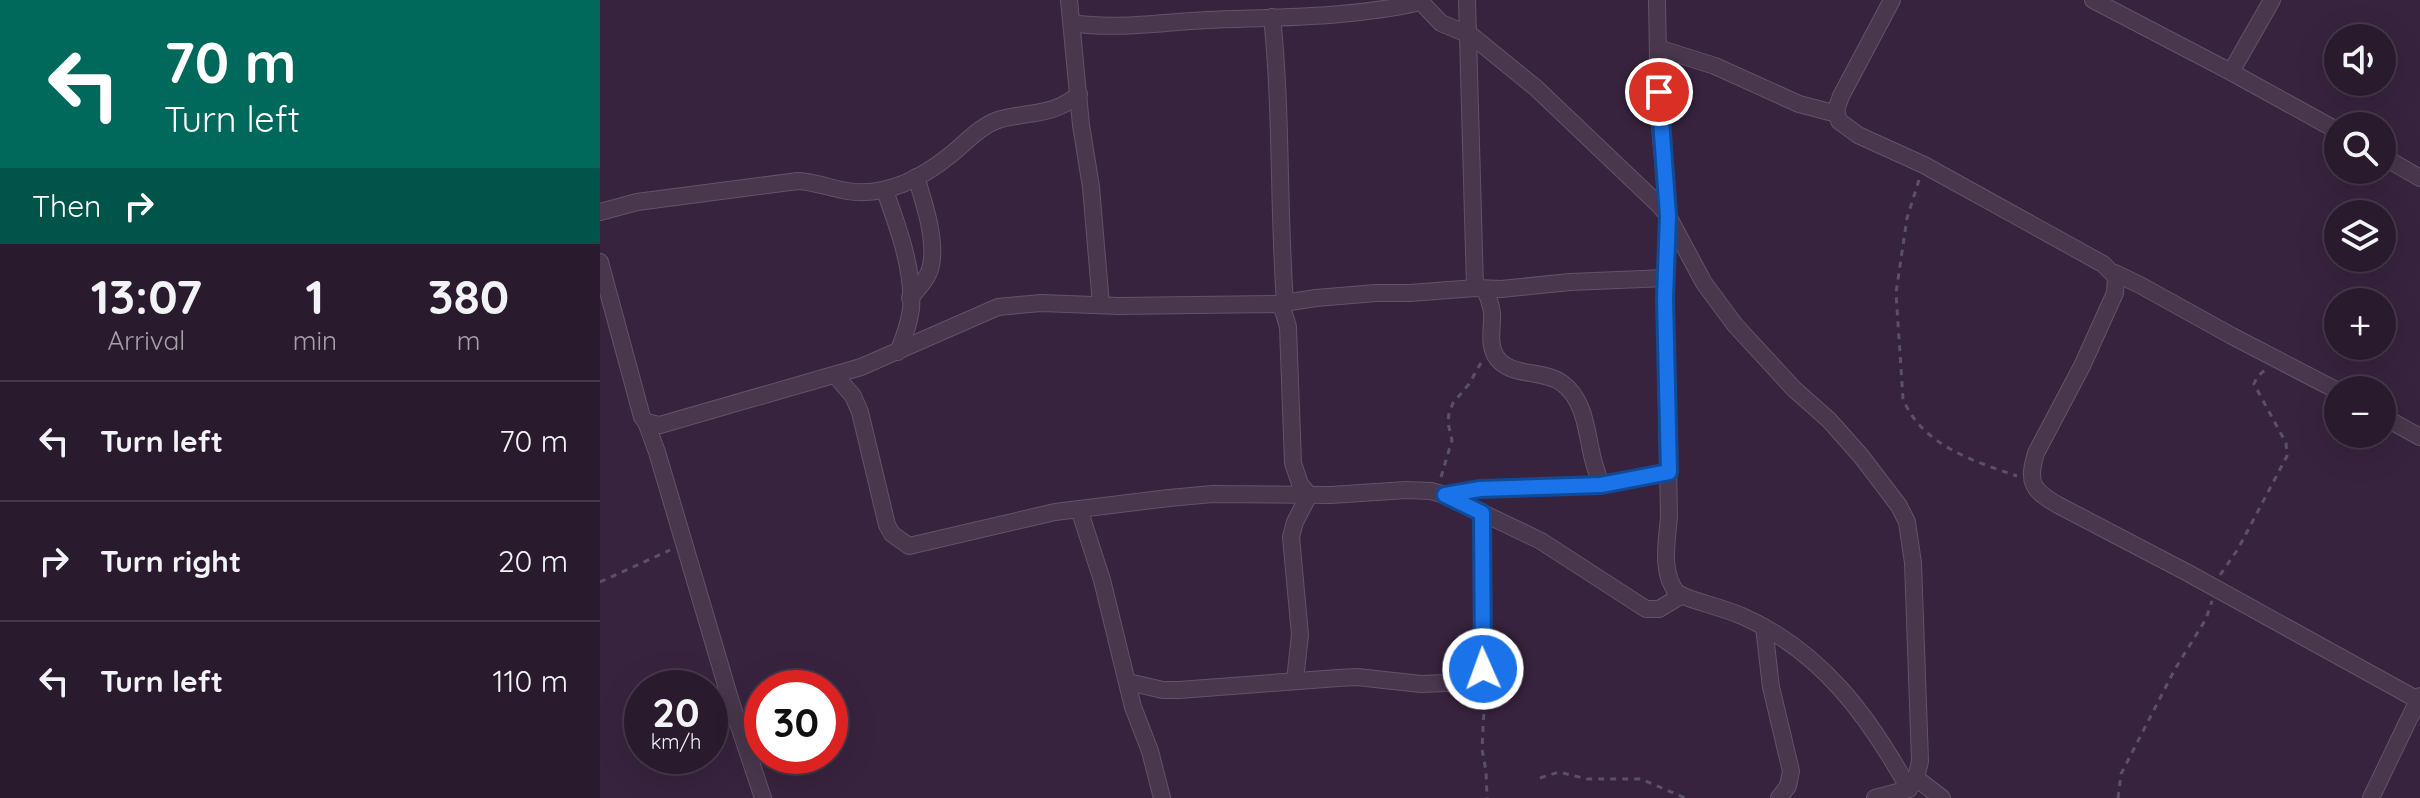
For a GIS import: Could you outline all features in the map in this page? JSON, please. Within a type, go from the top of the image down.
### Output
[{"type":"street","points":[[1069,0],[1101,305]]},
{"type":"street","points":[[1467,0],[1480,288],[1491,309],[1491,344],[1500,362],[1512,368],[1553,377],[1573,394],[1586,422],[1601,485]]},
{"type":"street","points":[[1657,0],[1659,115],[1668,216],[1668,574],[1671,586],[1682,595],[1741,616],[1796,646],[1828,675],[1912,783],[1942,798]]},
{"type":"street","points":[[1892,0],[1841,96],[1837,114],[1839,121],[1858,135],[1924,165],[2115,273],[2324,383]]},
{"type":"street","points":[[2093,0],[2324,123]]},
{"type":"street","points":[[2231,72],[2272,0]]},
{"type":"street","points":[[1072,23],[1163,24],[1383,8],[1420,1],[1445,26],[1467,33],[1536,88],[1668,216],[1704,283],[1735,325],[1794,389],[1829,420],[1904,513],[1915,583],[1920,761],[1912,783],[1899,793],[1875,798]]},
{"type":"street","points":[[1272,17],[1277,78],[1281,303],[1288,327],[1293,463],[1300,484],[1309,495]]},
{"type":"street","points":[[1658,48],[1715,66],[1799,104],[1837,114]]},
{"type":"street","points":[[600,212],[637,202],[798,181],[843,190],[885,191],[946,159],[980,128],[998,120],[1053,110],[1069,103],[1079,94]]},
{"type":"street","points":[[2396,164],[2420,178]]},
{"type":"street","points":[[910,298],[930,271],[932,260],[928,220],[916,177]]},
{"type":"street","points":[[885,191],[897,226],[910,298],[906,332],[898,352]]},
{"type":"street","points":[[600,262],[639,408],[685,544],[763,798]]},
{"type":"street","points":[[2115,273],[2117,287],[2110,308],[2036,453],[2032,482],[2045,498],[2419,698],[2371,798]]},
{"type":"street","points":[[646,422],[660,425],[678,422],[835,375],[898,352],[998,307],[1041,303],[1281,303],[1331,297],[1666,278]]},
{"type":"street","points":[[835,375],[853,396],[860,412],[887,525],[892,534],[909,546],[991,528],[1017,519],[1213,494],[1309,495],[1406,490],[1441,494],[1480,489],[1601,485],[1669,472]]},
{"type":"street","points":[[2396,424],[2420,437]]},
{"type":"street","points":[[1441,494],[1551,548],[1646,609],[1659,609],[1682,595]]},
{"type":"street","points":[[1295,680],[1300,635],[1291,537],[1309,495]]},
{"type":"street","points":[[1079,509],[1102,580],[1133,707],[1150,751],[1162,798]]},
{"type":"street","points":[[1128,682],[1163,690],[1179,690],[1357,677],[1421,684],[1475,680],[1482,674],[1482,513]]},
{"type":"street","points":[[1764,627],[1771,687],[1791,771],[1788,786],[1779,798]]},
{"type":"path","points":[[1924,165],[1907,218],[1896,293],[1903,399],[1909,414],[1940,444],[2032,482]]},
{"type":"path","points":[[1441,494],[1452,440],[1449,413],[1491,344]]},
{"type":"path","points":[[2118,798],[2121,774],[2175,669],[2206,619],[2212,604],[2210,586],[2238,549],[2287,456],[2286,443],[2254,384],[2266,369],[2269,354]]},
{"type":"path","points":[[600,582],[685,544]]},
{"type":"path","points":[[1482,674],[1485,695],[1482,749],[1487,798]]},
{"type":"path","points":[[1540,778],[1559,772],[1587,779],[1641,779],[1674,796],[1685,798]]},
{"type":"route","points":[[1483,669],[1482,513],[1445,495],[1480,489],[1601,485],[1669,472],[1665,298],[1668,216],[1659,92]]}]
